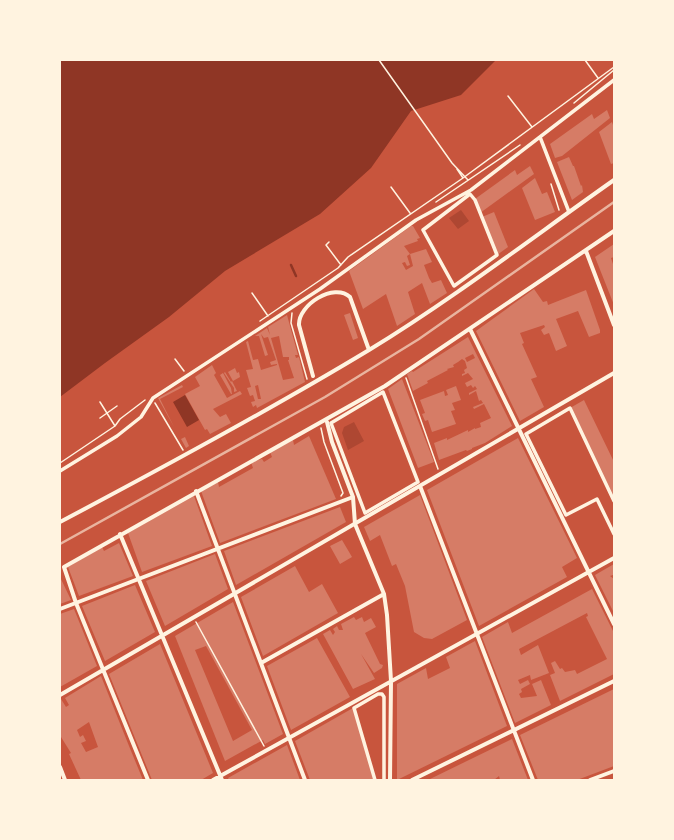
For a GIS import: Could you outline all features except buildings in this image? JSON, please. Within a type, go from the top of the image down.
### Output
[{"type":"street","points":[[60,470],[117,436],[141,417],[152,398],[320,289],[416,220],[471,190],[614,81]]},
{"type":"street","points":[[540,137],[569,212]]},
{"type":"street","points":[[60,522],[186,455],[369,350],[454,295],[614,180]]},
{"type":"street","points":[[470,194],[475,200],[497,255],[454,286],[423,230],[470,194]]},
{"type":"street","points":[[148,780],[76,603],[64,567],[196,491],[317,425],[404,373],[614,231]]},
{"type":"street","points":[[586,251],[614,325]]},
{"type":"street","points":[[314,376],[300,325],[300,319],[305,309],[328,293],[344,293],[350,298],[369,350]]},
{"type":"street","points":[[470,329],[614,624]]},
{"type":"street","points":[[532,780],[514,730],[476,635],[419,484],[383,392],[331,423],[365,513],[419,484],[440,473],[614,373]]},
{"type":"street","points":[[614,502],[570,408],[526,434],[566,515],[597,499],[614,534]]},
{"type":"street","points":[[327,422],[332,442],[353,497],[355,524],[384,594],[387,616],[391,682],[390,780]]},
{"type":"street","points":[[60,695],[355,524],[419,484]]},
{"type":"street","points":[[196,491],[305,780]]},
{"type":"street","points":[[60,609],[353,497]]},
{"type":"street","points":[[120,534],[221,778]]},
{"type":"street","points":[[213,780],[221,778],[289,737],[614,558]]},
{"type":"street","points":[[261,663],[384,594]]},
{"type":"street","points":[[412,780],[421,778],[614,681]]},
{"type":"street","points":[[375,780],[354,708],[378,694],[382,694],[384,697],[384,780]]},
{"type":"street","points":[[60,768],[65,780]]},
{"type":"street","points":[[590,780],[614,771]]},
{"type":"path","points":[[379,60],[452,163],[468,180]]},
{"type":"path","points":[[585,60],[598,78]]},
{"type":"path","points":[[255,324],[341,265],[348,257],[410,213],[464,177],[614,67]]},
{"type":"path","points":[[568,108],[614,70]]},
{"type":"path","points":[[508,96],[532,127]]},
{"type":"path","points":[[433,204],[520,145]]},
{"type":"path","points":[[551,184],[559,210]]},
{"type":"path","points":[[391,187],[410,213]]},
{"type":"path","points":[[329,242],[326,245],[341,265]]},
{"type":"path","points":[[252,293],[268,316]]},
{"type":"path","points":[[175,359],[185,372],[180,376]]},
{"type":"path","points":[[404,373],[440,473]]},
{"type":"path","points":[[152,398],[186,455]]},
{"type":"path","points":[[60,463],[115,426],[145,399]]},
{"type":"path","points":[[100,402],[115,426]]},
{"type":"path","points":[[100,418],[117,406]]},
{"type":"path","points":[[321,428],[324,442],[343,493],[337,498]]},
{"type":"path","points":[[193,617],[266,750]]},
{"type":"shaded area","points":[[60,60],[496,60],[461,95],[411,111],[371,168],[320,214],[225,271],[169,317],[60,397]]},
{"type":"shaded area","points":[[461,210],[469,221],[458,229],[449,218]]},
{"type":"shaded area","points":[[185,395],[199,420],[187,427],[173,402]]},
{"type":"shaded area","points":[[354,422],[364,441],[348,450],[342,433],[344,427]]},
{"type":"waterway","points":[[291,265],[296,276]]},
{"type":"railway","points":[[60,544],[325,397],[419,339],[614,202]]}]
